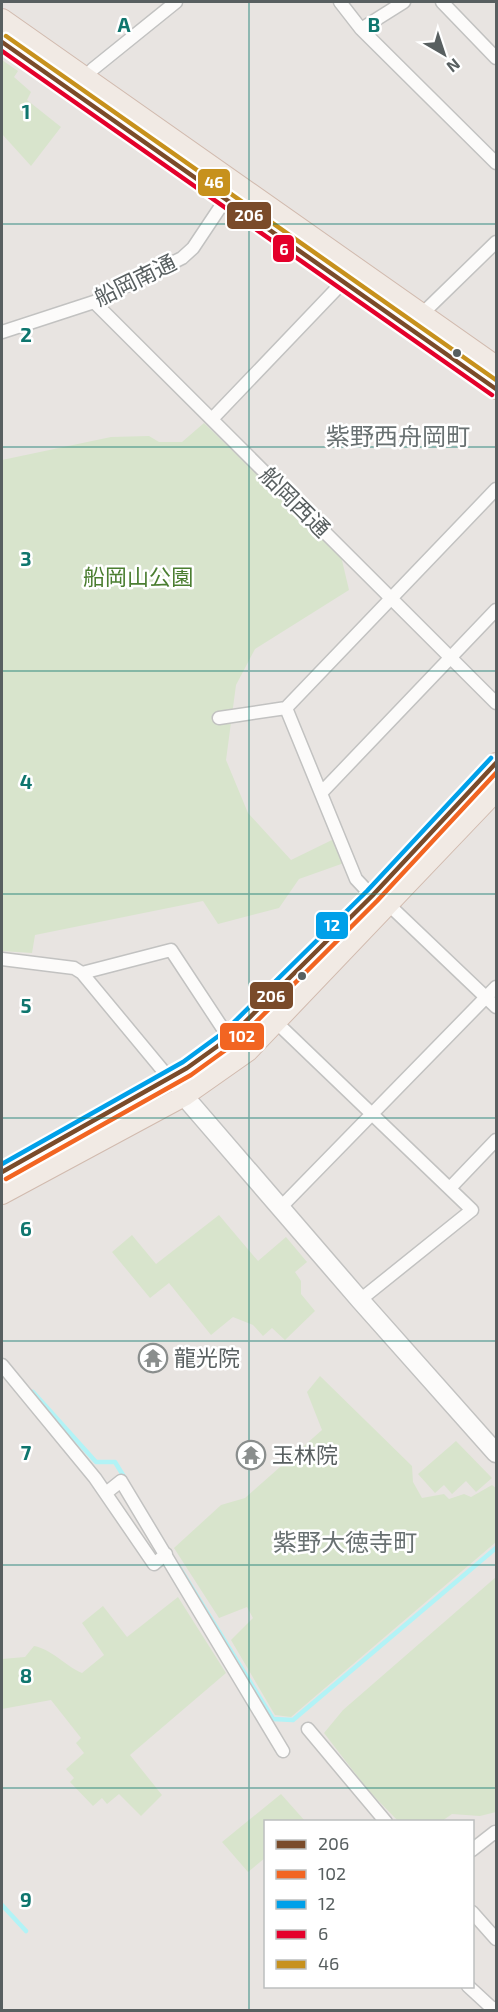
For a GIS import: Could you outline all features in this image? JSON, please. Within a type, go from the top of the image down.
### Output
[{"type":"main road","points":[[2,19],[80,85],[231,192],[423,313],[496,366]]},
{"type":"main road","points":[[2,42],[80,85]]},
{"type":"main road","points":[[231,192],[343,282],[496,389]]},
{"type":"main road","points":[[2,1194],[184,1096],[248,1051],[277,1023],[496,763]]},
{"type":"main road","points":[[2,1170],[170,1078],[229,1038],[496,791]]},
{"type":"street","points":[[80,85],[176,2]]},
{"type":"street","points":[[340,2],[361,29],[496,163]]},
{"type":"street","points":[[361,29],[404,2]]},
{"type":"street","points":[[442,2],[496,58]]},
{"type":"street","name":"船岡南通","points":[[2,332],[94,302],[182,258],[193,248],[231,192]]},
{"type":"street","points":[[416,333],[423,313],[496,243]]},
{"type":"street","points":[[212,419],[343,282]]},
{"type":"street","name":"船岡西通","points":[[94,302],[496,703]]},
{"type":"street","points":[[219,718],[286,708],[496,489]]},
{"type":"street","points":[[321,794],[496,610]]},
{"type":"street","points":[[286,708],[356,879],[496,1007]]},
{"type":"street","points":[[82,973],[171,950],[229,1038]]},
{"type":"street","points":[[2,959],[74,968],[82,973],[184,1096],[496,1453]]},
{"type":"street","points":[[281,1207],[496,987]]},
{"type":"street","points":[[277,1023],[472,1210],[360,1300]]},
{"type":"street","points":[[450,1188],[496,1140]]},
{"type":"street","points":[[2,1365],[106,1493],[154,1564],[165,1554]]},
{"type":"street","points":[[106,1493],[121,1481],[283,1751]]},
{"type":"street","points":[[135,1538],[149,1527]]},
{"type":"street","points":[[308,1729],[385,1820]]},
{"type":"street","points":[[474,1848],[495,1832],[496,1834]]},
{"type":"street","points":[[474,1914],[496,1939]]},
{"type":"street","points":[[470,1988],[494,2010],[496,2008]]},
{"type":"green space","points":[[2,60],[18,71],[14,77],[31,92],[27,100],[61,127],[31,166],[2,134]]},
{"type":"green space","name":"船岡山公園","points":[[204,423],[341,556],[349,590],[255,649],[236,685],[226,760],[248,813],[291,860],[334,839],[344,863],[299,879],[279,908],[218,924],[203,901],[35,935],[32,953],[2,951],[2,460],[111,437],[149,436],[159,442],[182,442]]},
{"type":"green space","points":[[219,1215],[258,1261],[286,1237],[307,1262],[295,1272],[301,1281],[301,1294],[315,1311],[285,1340],[272,1328],[263,1336],[253,1325],[233,1317],[211,1335],[169,1283],[150,1298],[112,1252],[132,1235],[156,1264]]},
{"type":"green space","points":[[320,1376],[412,1466],[413,1482],[422,1498],[444,1494],[449,1499],[464,1494],[471,1497],[492,1485],[496,1488],[496,1542],[291,1717],[275,1715],[231,1640],[253,1618],[247,1607],[219,1618],[174,1548],[221,1505],[245,1498],[322,1430],[307,1392]]},
{"type":"green space","points":[[456,1441],[492,1478],[476,1492],[466,1481],[452,1494],[444,1485],[435,1493],[418,1474]]},
{"type":"green space","points":[[496,1577],[496,1812],[480,1816],[452,1814],[443,1820],[397,1820],[368,1790],[324,1733],[343,1710]]},
{"type":"green space","points":[[178,1597],[226,1673],[130,1755],[162,1795],[141,1816],[119,1794],[107,1804],[102,1798],[93,1806],[70,1782],[74,1778],[66,1769],[84,1753],[76,1743],[81,1738],[51,1700],[2,1709],[2,1659],[25,1657],[34,1646],[47,1651],[82,1673],[104,1655],[82,1623],[103,1606],[127,1637]]},
{"type":"green space","points":[[281,1794],[304,1820],[264,1820],[264,1859],[248,1872],[222,1842]]},
{"type":"waterway","points":[[33,1392],[96,1462],[115,1462],[126,1480]]},
{"type":"waterway","points":[[179,1567],[273,1719],[293,1720],[496,1548]]},
{"type":"waterway","points":[[2,1905],[26,1931]]},
{"type":"transit line","name":"46","points":[[6,36],[496,380]]},
{"type":"transit line","name":"206","points":[[2,42],[496,389]]},
{"type":"transit line","name":"6","points":[[2,51],[492,395]]},
{"type":"transit line","name":"12","points":[[2,1164],[183,1062],[224,1032],[367,891],[491,758]]},
{"type":"transit line","name":"206","points":[[2,1172],[187,1068],[229,1038],[372,896],[496,763]]},
{"type":"transit line","name":"102","points":[[6,1179],[191,1075],[234,1044],[377,901],[496,773]]},
{"type":"place","name":"龍光院","points":[[153,1358]]},
{"type":"place","name":"玉林院","points":[[251,1455]]},
{"type":"district","name":"紫野西舟岡町","points":[[398,437]]},
{"type":"district","name":"紫野大徳寺町","points":[[345,1543]]}]
